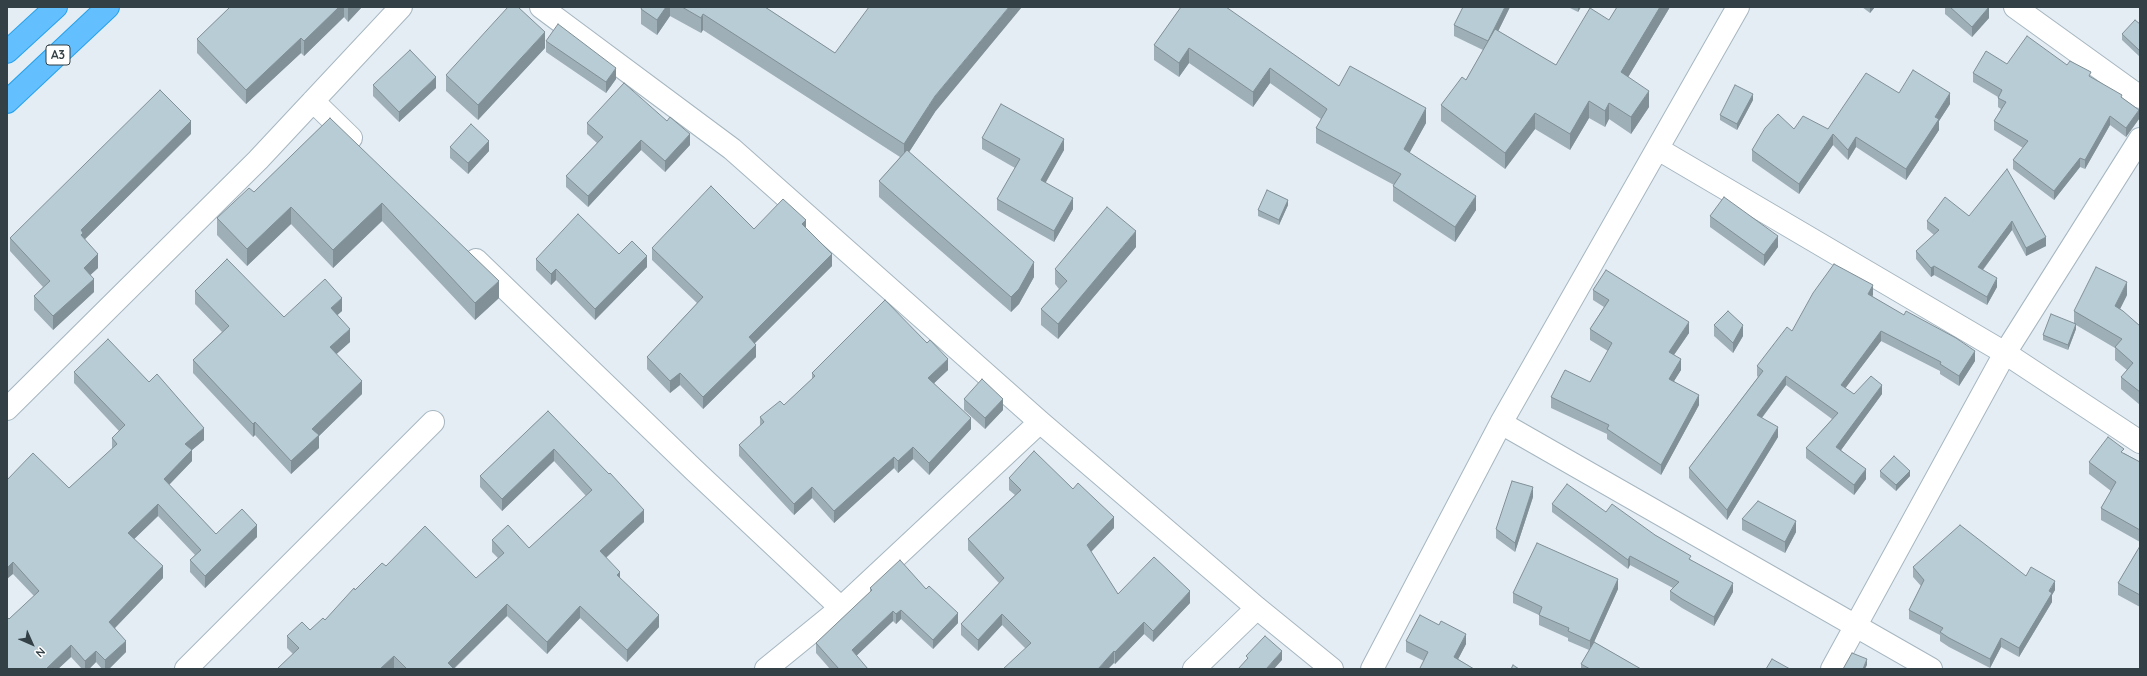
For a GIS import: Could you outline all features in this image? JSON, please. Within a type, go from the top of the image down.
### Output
[{"type":"highway","points":[[7,52],[56,7]]},
{"type":"highway","name":"A3","points":[[7,102],[108,7]]},
{"type":"street","points":[[7,409],[258,160],[401,7]]},
{"type":"street","points":[[541,7],[732,149],[1040,422],[1257,608],[1332,669]]},
{"type":"street","points":[[1372,669],[1501,423],[1738,7]]},
{"type":"street","points":[[2015,7],[2140,97]]},
{"type":"street","points":[[313,101],[364,151]]},
{"type":"street","points":[[1832,669],[2005,353],[2140,139]]},
{"type":"street","points":[[1658,148],[2005,353],[2140,442]]},
{"type":"street","points":[[461,244],[694,470],[842,608]]},
{"type":"street","points":[[186,669],[433,422]]},
{"type":"street","points":[[766,669],[842,608],[1040,422]]},
{"type":"street","points":[[1501,423],[1931,669]]},
{"type":"street","points":[[1194,669],[1257,608]]},
{"type":"building","points":[[230,7],[339,7],[304,41],[301,38],[246,90],[197,39]]},
{"type":"building","points":[[508,7],[518,7],[545,32],[478,105],[446,75]]},
{"type":"building","points":[[642,7],[666,7],[657,20],[641,9]]},
{"type":"building","points":[[682,7],[765,7],[835,53],[869,7],[1009,7],[935,96],[904,144],[703,14],[701,18]]},
{"type":"building","points":[[1181,7],[1226,7],[1339,86],[1350,66],[1426,108],[1404,149],[1476,196],[1455,227],[1393,186],[1401,174],[1316,128],[1327,109],[1270,68],[1253,92],[1189,48],[1179,63],[1154,45]]},
{"type":"building","points":[[1463,7],[1505,7],[1488,41],[1454,25]]},
{"type":"building","points":[[1617,7],[1660,7],[1621,72],[1649,91],[1631,117],[1609,103],[1605,111],[1589,101],[1570,134],[1535,113],[1505,153],[1441,105],[1462,77],[1466,80],[1495,29],[1556,65],[1590,8],[1609,20]]},
{"type":"building","points":[[1950,7],[1989,7],[1972,27]]},
{"type":"building","points":[[2135,20],[2140,24],[2140,51],[2122,34]]},
{"type":"building","points":[[558,24],[616,68],[606,82],[546,41]]},
{"type":"building","points":[[2027,36],[2067,65],[2070,61],[2091,72],[2089,76],[2122,95],[2121,97],[2139,110],[2126,128],[2110,116],[2085,160],[2080,158],[2054,191],[2013,160],[2028,141],[1994,121],[2006,102],[1998,98],[2002,90],[1973,73],[1986,51],[2007,64]]},
{"type":"building","points":[[410,50],[436,77],[399,112],[373,85]]},
{"type":"building","points":[[1913,70],[1950,93],[1935,117],[1939,119],[1906,169],[1856,137],[1848,150],[1833,134],[1799,184],[1752,150],[1765,128],[1778,114],[1794,129],[1803,116],[1828,129],[1866,73],[1899,93]]},
{"type":"building","points":[[624,83],[667,121],[670,117],[690,134],[665,161],[641,140],[588,196],[566,176],[603,137],[587,123]]},
{"type":"building","points":[[1735,85],[1753,94],[1737,124],[1720,115]]},
{"type":"building","points":[[160,90],[191,121],[81,230],[83,233],[81,235],[98,254],[84,268],[94,279],[53,316],[34,296],[50,281],[10,238]]},
{"type":"building","points":[[1001,104],[1064,139],[1041,180],[1073,198],[1054,231],[997,199],[1020,159],[982,138]]},
{"type":"building","points":[[330,118],[499,281],[475,303],[382,203],[333,250],[291,207],[247,249],[217,218],[249,188],[254,192]]},
{"type":"building","points":[[471,124],[489,141],[468,163],[450,147]]},
{"type":"building","points":[[907,150],[1034,262],[1019,289],[1011,297],[879,181]]},
{"type":"building","points":[[2007,169],[2046,237],[2026,248],[2012,221],[1978,267],[1997,278],[1987,297],[1934,266],[1931,268],[1916,251],[1939,230],[1927,221],[1945,197],[1969,216]]},
{"type":"building","points":[[711,186],[754,229],[783,199],[806,220],[802,224],[832,254],[749,337],[756,345],[703,397],[680,373],[670,381],[647,357],[703,297],[652,248]]},
{"type":"building","points":[[1267,190],[1288,200],[1279,220],[1258,210]]},
{"type":"building","points":[[1724,197],[1778,236],[1764,255],[1710,216]]},
{"type":"building","points":[[1107,207],[1136,231],[1058,324],[1041,309],[1067,281],[1055,269]]},
{"type":"building","points":[[578,214],[619,254],[632,241],[647,256],[595,309],[556,269],[551,274],[536,259]]},
{"type":"building","points":[[227,259],[284,317],[325,279],[342,298],[331,308],[350,329],[330,347],[362,381],[312,429],[319,435],[291,461],[255,422],[253,424],[193,360],[229,326],[195,291]]},
{"type":"building","points":[[1834,264],[1873,285],[1868,294],[1904,315],[1906,311],[1956,338],[1975,351],[1959,376],[1940,364],[1941,362],[1881,331],[1841,385],[1854,394],[1871,376],[1882,385],[1836,447],[1866,469],[1854,485],[1806,448],[1838,413],[1786,376],[1757,415],[1778,427],[1727,510],[1689,468],[1763,371],[1757,366],[1787,327],[1792,331],[1813,293]]},
{"type":"building","points":[[2096,267],[2127,282],[2115,306],[2140,326],[2140,392],[2121,377],[2133,363],[2115,347],[2122,339],[2074,311]]},
{"type":"building","points":[[1606,270],[1689,322],[1669,352],[1681,359],[1669,379],[1699,395],[1661,465],[1607,429],[1609,425],[1551,397],[1565,370],[1590,382],[1612,343],[1590,329],[1609,300],[1593,290]]},
{"type":"building","points":[[885,300],[927,343],[930,340],[948,359],[928,378],[971,418],[929,463],[913,447],[898,461],[894,457],[834,511],[812,487],[794,504],[739,445],[764,422],[760,417],[780,401],[784,405],[815,376],[812,373]]},
{"type":"building","points":[[1728,311],[1743,325],[1733,343],[1714,325]]},
{"type":"building","points":[[2051,314],[2076,324],[2068,345],[2043,335]]},
{"type":"building","points":[[108,339],[149,382],[157,374],[204,428],[185,444],[192,450],[164,479],[216,534],[242,509],[257,525],[205,576],[190,560],[201,550],[158,504],[128,533],[163,566],[109,622],[126,641],[105,660],[96,651],[85,661],[71,645],[46,669],[7,669],[7,617],[9,619],[39,591],[13,562],[7,568],[7,480],[33,453],[69,488],[117,444],[112,438],[125,425],[74,372]]},
{"type":"building","points":[[982,379],[1003,399],[985,418],[964,399]]},
{"type":"building","points":[[548,411],[609,474],[610,473],[644,510],[600,551],[620,572],[617,575],[659,615],[627,650],[580,606],[547,642],[507,604],[448,663],[454,669],[407,669],[394,656],[380,669],[277,669],[299,648],[287,636],[302,622],[310,630],[323,618],[325,620],[354,588],[355,590],[382,563],[386,566],[425,526],[476,578],[504,553],[492,540],[508,525],[529,548],[592,490],[554,449],[502,499],[480,476]]},
{"type":"building","points":[[2108,437],[2124,449],[2121,452],[2140,462],[2140,530],[2101,508],[2116,482],[2089,462]]},
{"type":"building","points":[[1034,451],[1073,489],[1078,483],[1114,517],[1087,545],[1118,594],[1154,557],[1190,591],[1153,631],[1144,622],[1098,669],[1003,669],[1031,643],[1002,614],[978,640],[961,624],[1004,578],[968,539],[1021,490],[1009,478]]},
{"type":"building","points":[[1894,456],[1910,471],[1896,485],[1880,471]]},
{"type":"building","points":[[1512,481],[1533,487],[1515,543],[1496,529]]},
{"type":"building","points":[[1567,484],[1606,512],[1612,504],[1655,535],[1691,556],[1689,559],[1733,583],[1714,617],[1670,591],[1679,582],[1630,556],[1628,560],[1552,504]]},
{"type":"building","points":[[1758,501],[1796,521],[1785,542],[1742,519]]},
{"type":"building","points":[[1960,525],[2026,576],[2031,567],[2055,581],[2049,591],[2052,593],[2019,648],[2001,638],[1990,659],[1949,638],[1940,632],[1943,628],[1909,610],[1924,580],[1913,567]]},
{"type":"building","points":[[1537,543],[1618,579],[1590,641],[1568,631],[1569,628],[1539,615],[1542,607],[1513,593]]},
{"type":"building","points":[[2140,546],[2140,595],[2118,583]]},
{"type":"building","points":[[900,560],[926,589],[929,586],[958,613],[933,640],[901,610],[896,614],[893,611],[852,650],[868,669],[839,669],[816,643],[872,590],[870,588]]},
{"type":"building","points":[[1420,615],[1439,625],[1441,621],[1466,634],[1454,657],[1474,669],[1420,668],[1428,652],[1406,641]]},
{"type":"building","points":[[1265,636],[1282,651],[1266,669],[1238,669],[1248,658],[1246,656]]},
{"type":"building","points":[[1594,642],[1641,669],[1590,669],[1581,664]]},
{"type":"building","points":[[1852,653],[1867,659],[1863,669],[1843,669]]},
{"type":"building","points":[[1772,659],[1790,669],[1766,669]]},
{"type":"building","points":[[1513,665],[1519,669],[1511,669]]}]
